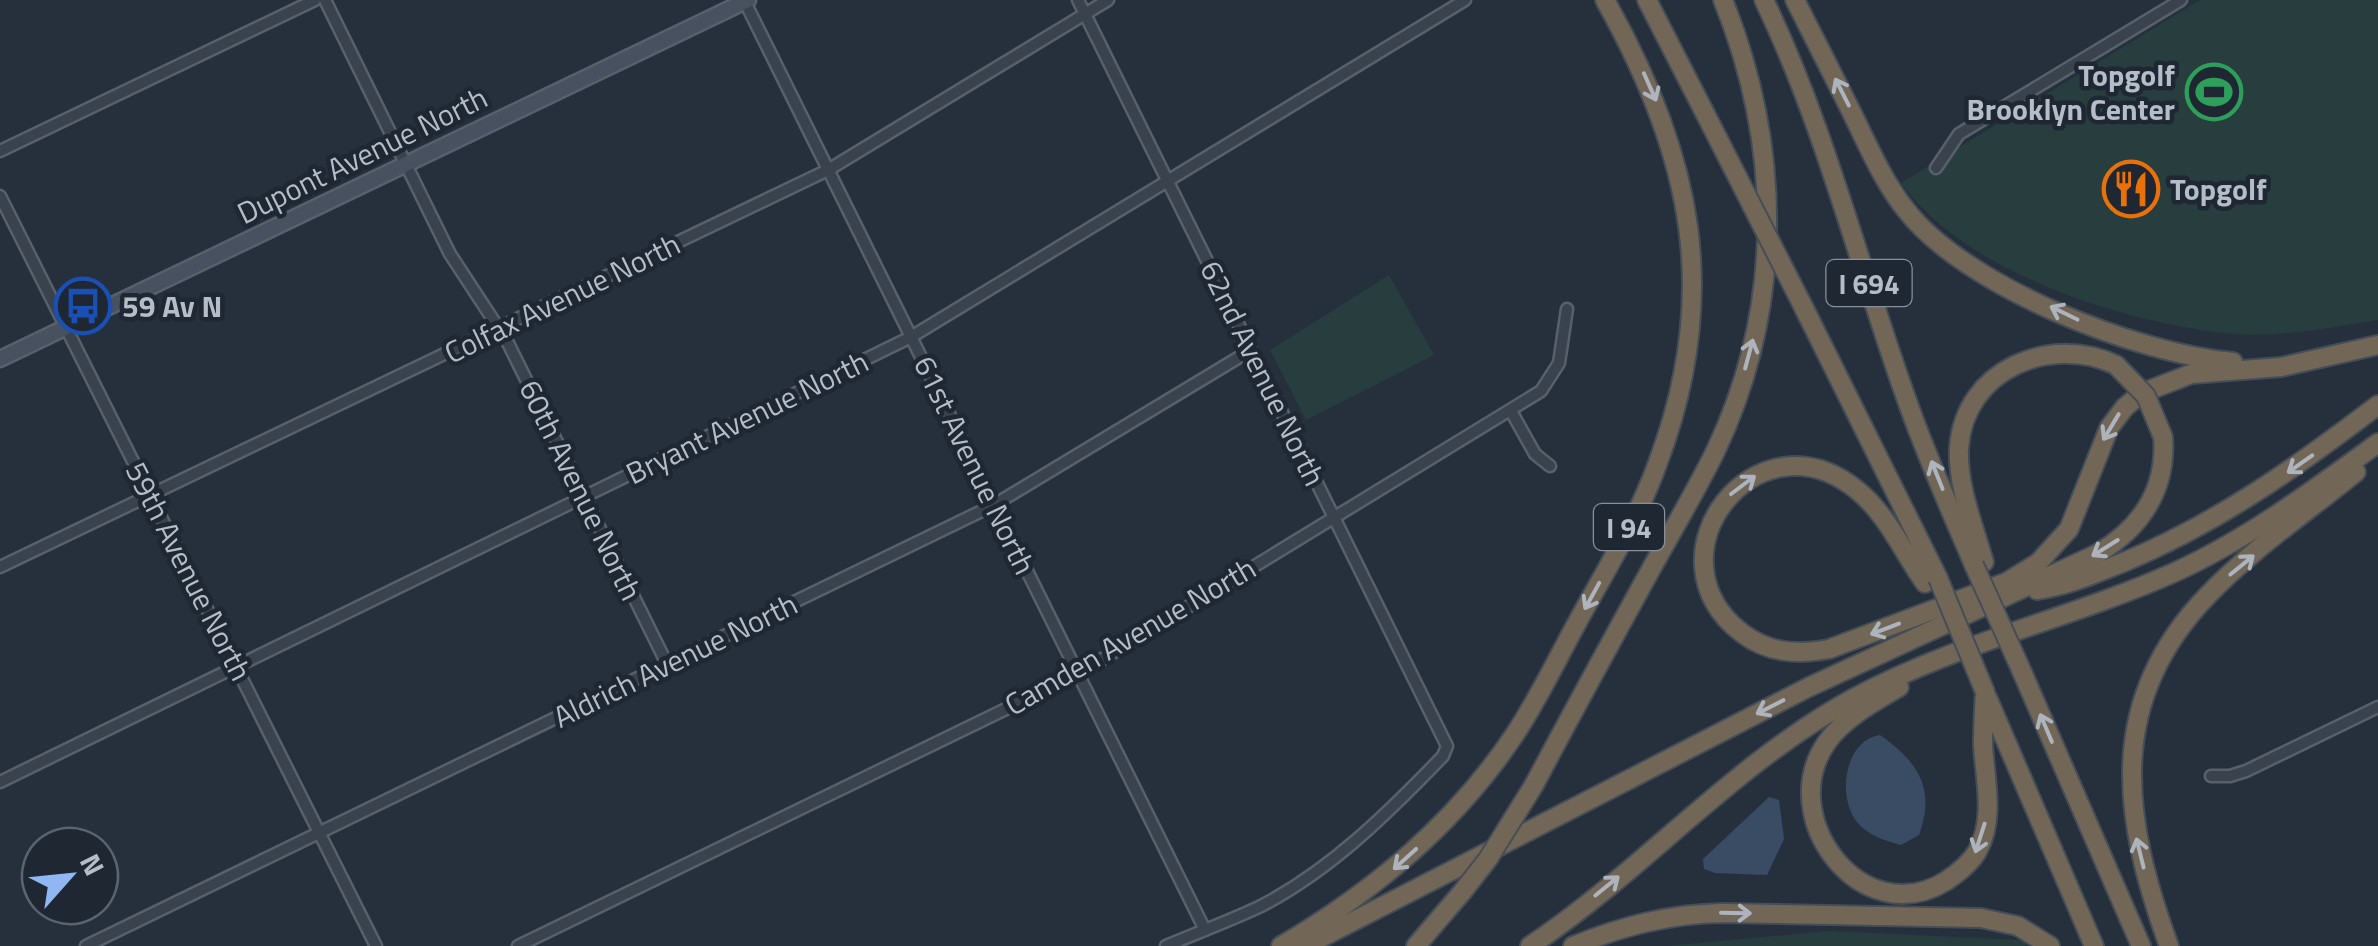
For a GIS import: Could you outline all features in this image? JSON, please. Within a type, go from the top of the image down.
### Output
[{"type":"highway","name":"I 94","points":[[1281,946],[1336,913],[1400,864],[1458,807],[1498,757],[1539,696],[1624,538],[1670,431],[1692,316],[1686,206],[1672,146],[1655,98],[1605,0]]},
{"type":"highway","name":"I 694","points":[[1647,0],[1804,308],[1932,580],[1954,613],[2094,946]]},
{"type":"highway","name":"I 94","points":[[1416,946],[1488,859],[1534,785],[1716,451],[1742,380],[1768,264],[1767,171],[1752,84],[1723,0]]},
{"type":"highway","name":"I 694","points":[[1764,0],[1818,128],[1905,397],[2141,946]]},
{"type":"highway","points":[[1795,0],[1888,183],[1916,222],[1954,254],[2076,320],[2150,347],[2231,362],[2328,358]]},
{"type":"highway","points":[[1932,580],[1872,504],[1849,484],[1811,467],[1778,467],[1743,482],[1720,506],[1707,533],[1707,581],[1714,600],[1732,625],[1758,643],[1782,652],[1829,649],[2007,582],[2038,563],[2070,529],[2114,420],[2142,394],[2192,374],[2281,367],[2378,344]]},
{"type":"highway","points":[[1304,946],[1809,687],[2097,554],[2138,522],[2149,506],[2159,478],[2163,437],[2146,396],[2116,365],[2074,352],[2038,354],[2004,370],[1979,395],[1966,420],[1959,450],[1979,563]]},
{"type":"highway","points":[[2017,592],[2080,579],[2206,523],[2289,472],[2378,406]]},
{"type":"highway","points":[[1530,946],[1765,756],[1839,706],[1931,662],[2143,585],[2224,548],[2286,510],[2378,443]]},
{"type":"highway","points":[[2169,946],[2142,864],[2131,804],[2132,750],[2153,678],[2178,631],[2216,587],[2378,454]]},
{"type":"highway","points":[[1984,692],[1988,813],[1982,841],[1972,859],[1949,878],[1922,892],[1884,891],[1852,877],[1828,852],[1813,818],[1811,780],[1827,742],[1850,719],[1896,689],[2050,618]]},
{"type":"highway","points":[[1573,946],[1640,922],[1685,914],[1722,913],[1980,918],[2018,926],[2050,946]]},
{"type":"street","points":[[0,151],[315,0]]},
{"type":"street","name":"60th Avenue North","points":[[325,0],[467,283],[499,328],[667,664]]},
{"type":"street","name":"62nd Avenue North","points":[[1078,0],[1446,746],[1443,756],[1384,817],[1345,849],[1262,906],[1205,930]]},
{"type":"street","name":"Colfax Avenue North","points":[[0,567],[828,170],[1108,0]]},
{"type":"street","name":"Bryant Avenue North","points":[[0,782],[911,337],[1465,0]]},
{"type":"street","points":[[1936,168],[1959,134],[2182,0]]},
{"type":"street","name":"Dupont Avenue North","points":[[0,358],[746,1]]},
{"type":"street","name":"61st Avenue North","points":[[746,1],[1205,930]]},
{"type":"street","name":"59th Avenue North","points":[[0,196],[376,946]]},
{"type":"street","name":"Camden Avenue North","points":[[518,946],[1078,674],[1511,411],[1549,382],[1559,362],[1567,309]]},
{"type":"street","name":"Aldrich Avenue North","points":[[86,946],[994,505],[1251,350]]},
{"type":"street","points":[[1511,411],[1534,454],[1550,466]]},
{"type":"street","points":[[2211,776],[2246,771],[2378,707]]},
{"type":"street","points":[[1166,946],[1205,930]]},
{"type":"green space","name":"Topgolf Brooklyn Center","points":[[2200,0],[2378,0],[2378,320],[2251,335],[2192,328],[2098,306],[2006,268],[1965,243],[1929,215],[1901,183]]},
{"type":"green space","points":[[1389,275],[1434,355],[1306,420],[1270,350]]},
{"type":"green space","points":[[1828,931],[2022,940],[2027,946],[1666,946]]},
{"type":"water","points":[[1880,735],[1914,766],[1924,790],[1924,818],[1919,835],[1901,845],[1865,830],[1847,801],[1846,777],[1854,754],[1860,745]]},
{"type":"water","points":[[1769,797],[1779,800],[1784,839],[1767,875],[1704,869],[1703,859]]},
{"type":"place","name":"Topgolf Brooklyn Center","points":[[2214,92]]},
{"type":"place","name":"Topgolf","points":[[2131,189]]},
{"type":"place","name":"59 Av N","points":[[83,306]]}]
